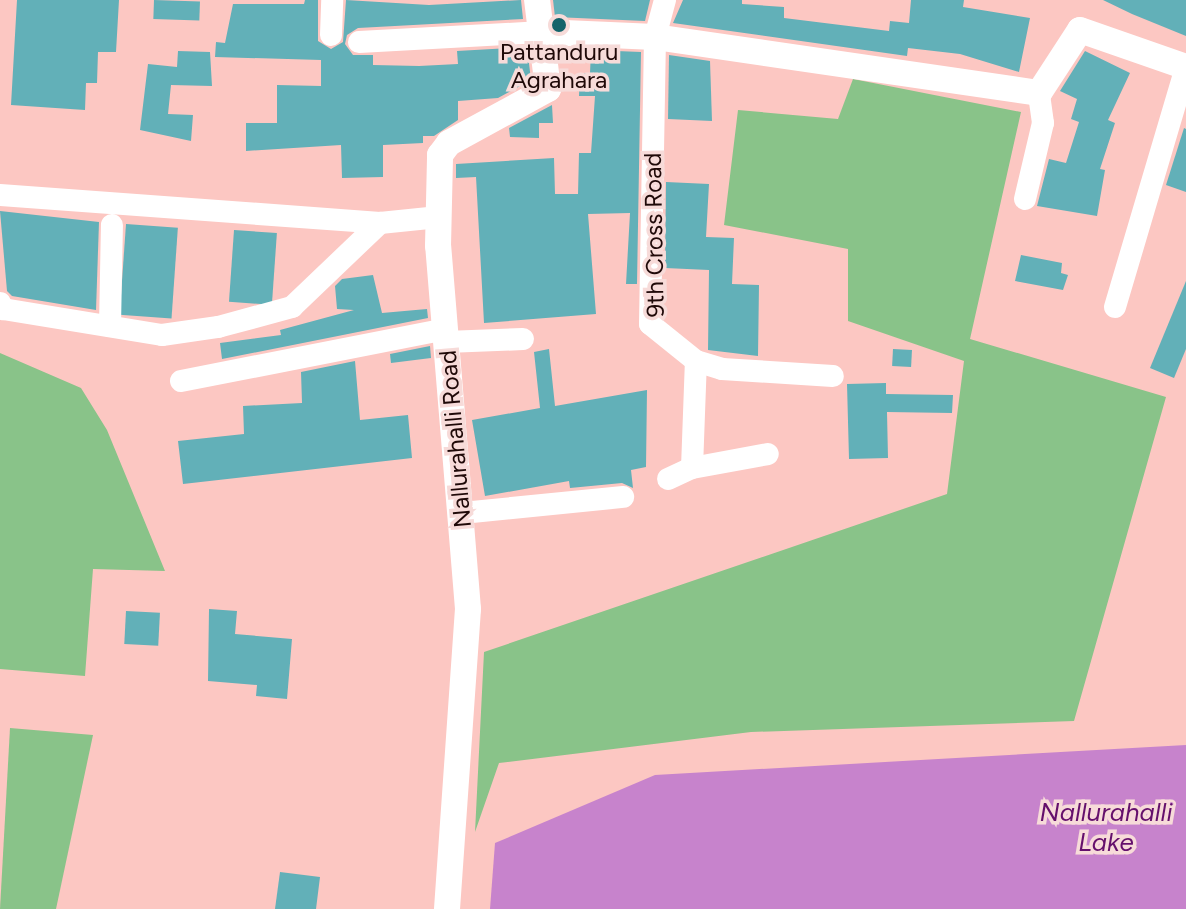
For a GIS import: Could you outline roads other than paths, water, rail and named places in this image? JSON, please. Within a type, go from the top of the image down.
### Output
[{"type":"street","points":[[331,35],[332,0]]},
{"type":"street","points":[[537,0],[542,32]]},
{"type":"street","name":"9th Cross Road","points":[[665,0],[655,37],[650,324],[696,361],[722,369],[833,376]]},
{"type":"street","points":[[1025,199],[1043,123],[1039,93],[1080,30],[1186,67],[1115,307]]},
{"type":"street","points":[[359,42],[542,32],[655,37],[1039,93]]},
{"type":"street","name":"Nallurahalli Road","points":[[447,909],[468,609],[445,336],[439,217],[440,155],[449,143],[548,89],[542,32]]},
{"type":"street","points":[[0,195],[380,223],[439,217]]},
{"type":"street","points":[[0,303],[3,309],[162,335],[218,327],[292,307],[380,223]]},
{"type":"street","points":[[110,326],[112,225]]},
{"type":"street","points":[[181,381],[445,336],[523,339]]},
{"type":"street","points":[[692,468],[696,361]]},
{"type":"street","points":[[668,479],[692,468],[768,454]]},
{"type":"street","points":[[462,513],[623,497]]},
{"type":"water","name":"Nallurahalli Lake","points":[[1186,745],[1186,909],[490,909],[495,843],[655,775]]},
{"type":"place","name":"Pattanduru Agrahara","points":[[559,25]]}]
